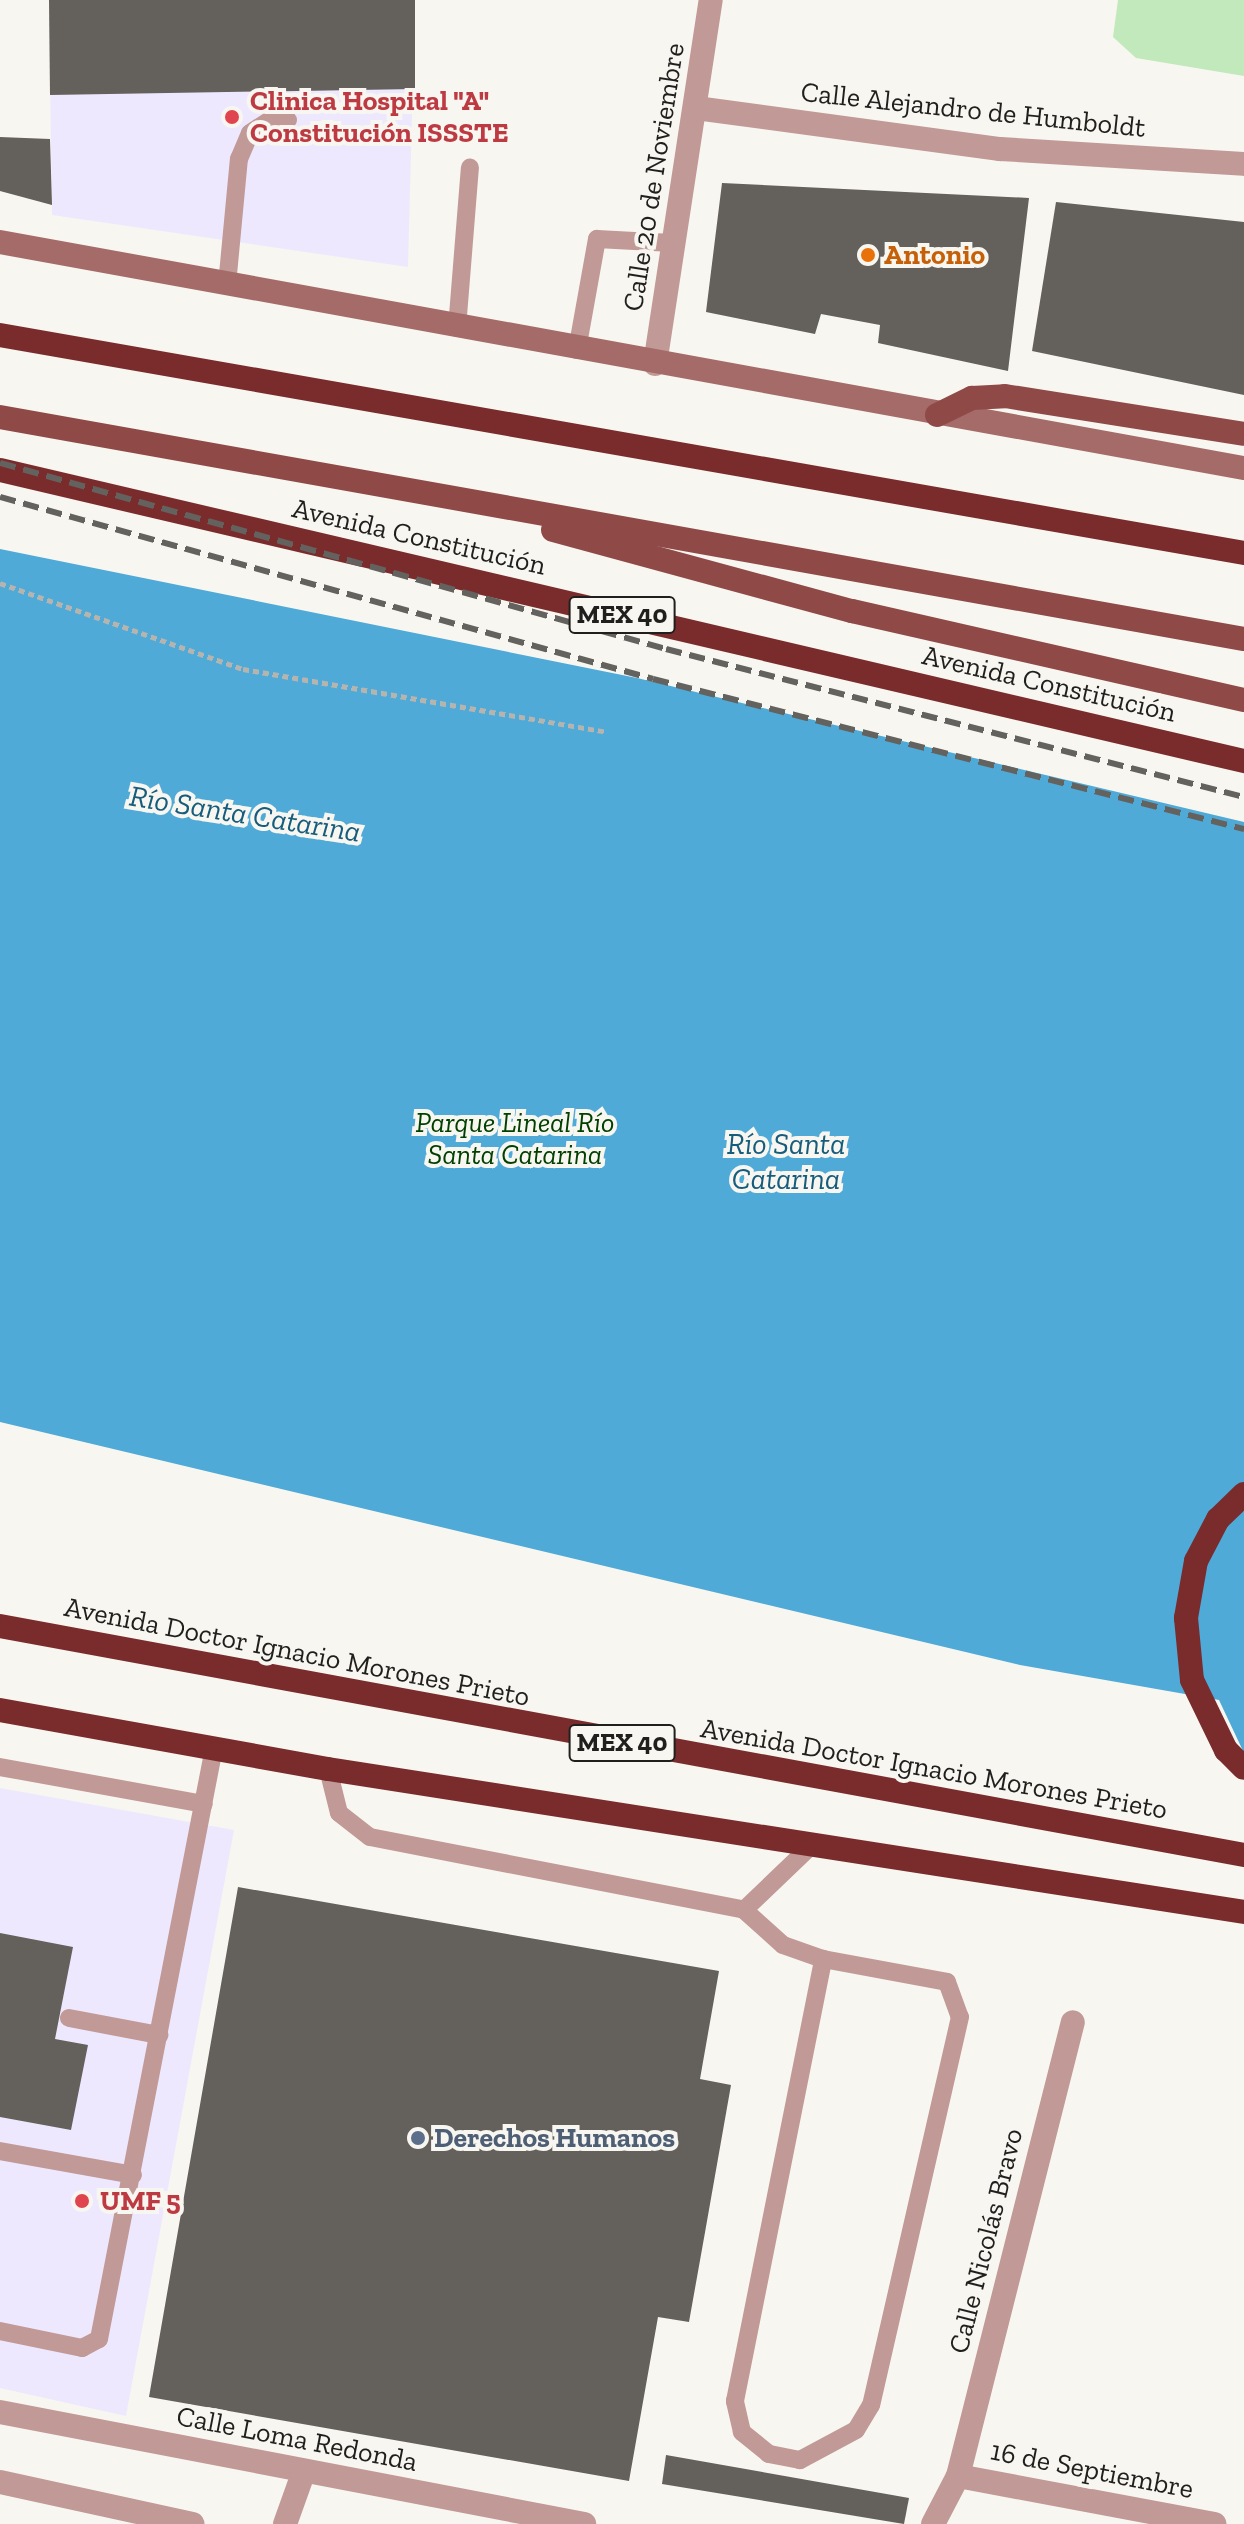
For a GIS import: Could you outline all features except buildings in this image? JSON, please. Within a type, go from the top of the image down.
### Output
[{"type":"highway","points":[[0,335],[1244,553]]},
{"type":"highway","name":"Avenida Constitución","points":[[0,470],[1244,761]]},
{"type":"highway","points":[[1244,1494],[1218,1519],[1196,1561],[1186,1618],[1192,1680],[1226,1750],[1244,1768]]},
{"type":"highway","name":"Avenida Doctor Ignacio Morones Prieto","points":[[0,1626],[1244,1855]]},
{"type":"highway","name":"MEX 40","points":[[0,1710],[328,1769],[1244,1912]]},
{"type":"main road","points":[[937,415],[972,398],[1005,396],[1244,434]]},
{"type":"main road","name":"Avenida Constitución","points":[[0,417],[1244,639]]},
{"type":"main road","points":[[415,493],[852,611],[1244,700]]},
{"type":"street","name":"Calle 20 de Noviembre","points":[[655,364],[711,0]]},
{"type":"street","name":"Calle Alejandro de Humboldt","points":[[696,108],[1000,149],[1244,164]]},
{"type":"street","points":[[0,242],[577,350],[1244,468]]},
{"type":"street","name":"Calle Nicolás Bravo","points":[[958,2476],[1073,2022]]},
{"type":"street","name":"Calle Loma Redonda","points":[[0,2412],[584,2524]]},
{"type":"street","points":[[285,2524],[304,2471]]},
{"type":"street","points":[[933,2524],[958,2476]]},
{"type":"street","name":"16 de Septiembre","points":[[958,2476],[1215,2524]]},
{"type":"street","points":[[0,2482],[192,2524]]},
{"type":"lane","points":[[227,285],[239,159],[250,133],[270,120],[288,120]]},
{"type":"lane","points":[[457,328],[470,168]]},
{"type":"lane","points":[[577,350],[597,239],[672,243]]},
{"type":"lane","points":[[0,2331],[95,2345],[133,2175],[214,1748]]},
{"type":"lane","points":[[0,1767],[204,1804]]},
{"type":"lane","points":[[328,1769],[339,1813],[370,1837],[744,1910],[783,1945],[823,1959],[947,1982],[960,2017],[871,2405],[856,2430],[800,2460],[769,2454],[742,2432],[735,2401],[823,1959]]},
{"type":"lane","points":[[744,1910],[813,1844]]},
{"type":"lane","points":[[69,2018],[159,2035]]},
{"type":"lane","points":[[0,2151],[133,2175]]},
{"type":"path","points":[[0,583],[243,669],[606,732]]},
{"type":"shaded area","name":"Clinica Hospital \"A\" Constitución ISSSTE","points":[[49,0],[415,0],[408,267],[52,215]]},
{"type":"shaded area","name":"UMF 5","points":[[0,1788],[234,1830],[126,2416],[0,2388]]},
{"type":"green space","points":[[1118,0],[1244,0],[1244,76],[1136,58],[1113,37]]},
{"type":"water","name":"Río Santa Catarina","points":[[0,549],[637,678],[1244,822],[1244,1753],[1219,1700],[1020,1665],[0,1422]]},
{"type":"railway","points":[[0,463],[666,649],[1244,797]]},
{"type":"railway","points":[[0,497],[653,679],[1244,829]]},
{"type":"place","name":"Clinica Hospital \"A\" Constitución ISSSTE","points":[[232,117]]},
{"type":"place","name":"Antonio","points":[[868,255]]},
{"type":"place","name":"Derechos Humanos","points":[[418,2138]]},
{"type":"place","name":"UMF 5","points":[[82,2201]]},
{"type":"park label","name":"Parque Lineal Río Santa Catarina","points":[[515,1139]]}]
